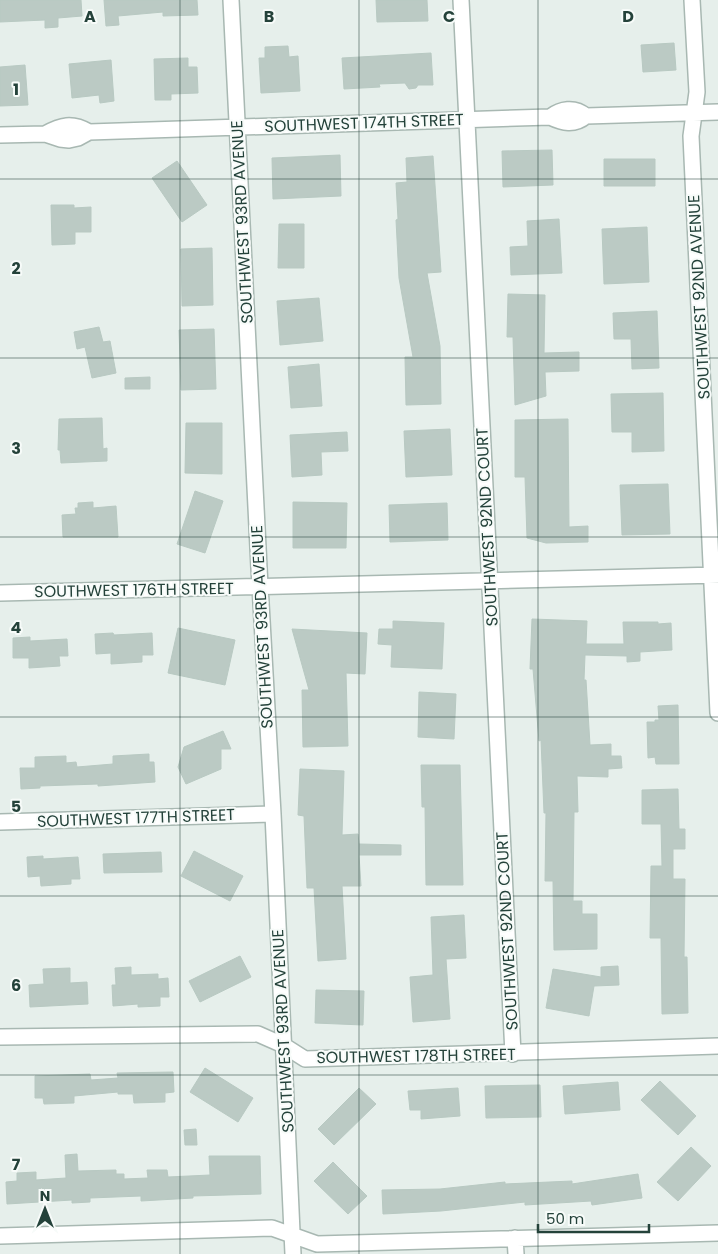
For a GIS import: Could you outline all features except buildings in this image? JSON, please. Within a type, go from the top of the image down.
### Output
[{"type":"street","name":"SOUTHWEST 93RD AVENUE","points":[[231,0],[273,814],[293,1254]]},
{"type":"street","name":"SOUTHWEST 92ND COURT","points":[[461,0],[513,1054]]},
{"type":"street","name":"SOUTHWEST 92ND AVENUE","points":[[692,0],[698,92],[691,136],[715,576],[718,713]]},
{"type":"street","name":"SOUTHWEST 174TH STREET","points":[[0,135],[45,134],[69,140],[89,132],[550,117],[568,123],[575,123],[586,116],[718,112]]},
{"type":"street","name":"SOUTHWEST 176TH STREET","points":[[0,593],[715,576]]},
{"type":"street","name":"SOUTHWEST 177TH STREET","points":[[0,822],[273,814]]},
{"type":"street","name":"SOUTHWEST 178TH STREET","points":[[0,1037],[258,1034],[283,1045],[305,1059],[513,1054],[718,1046]]},
{"type":"street","points":[[0,1236],[272,1228],[317,1244],[718,1233]]},
{"type":"street","points":[[515,1238],[516,1254]]}]
